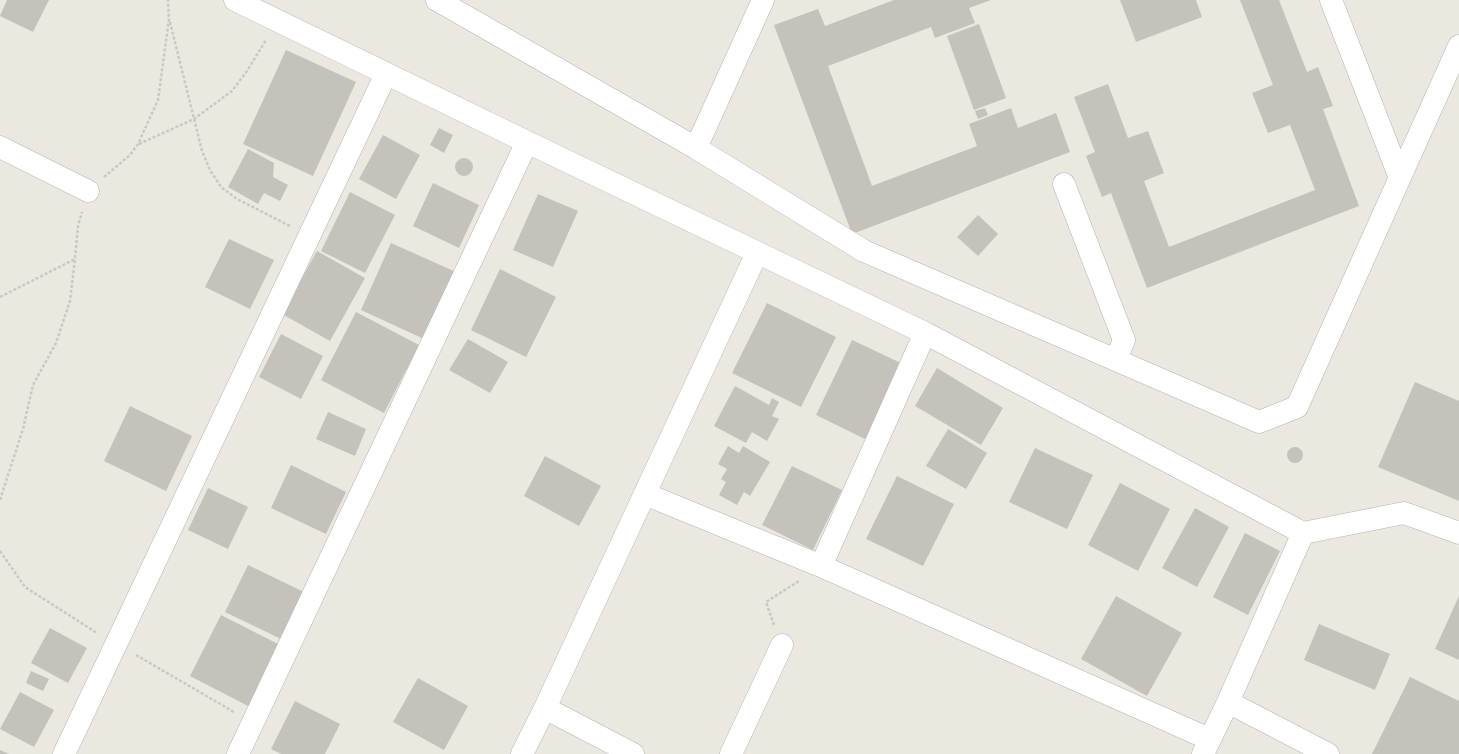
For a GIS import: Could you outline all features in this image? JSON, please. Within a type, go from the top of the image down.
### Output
[{"type":"street","points":[[235,0],[924,333],[1303,533],[1404,513],[1459,533]]},
{"type":"street","points":[[437,0],[696,148],[864,251],[1259,422],[1297,407],[1459,46]]},
{"type":"street","points":[[696,148],[763,0]]},
{"type":"street","points":[[1331,0],[1400,178]]},
{"type":"street","points":[[64,754],[386,74]]},
{"type":"street","points":[[238,754],[254,723],[527,142]]},
{"type":"street","points":[[0,147],[88,191]]},
{"type":"street","points":[[1064,184],[1124,340],[1116,360]]},
{"type":"street","points":[[522,754],[545,708],[757,253]]},
{"type":"street","points":[[821,566],[924,333]]},
{"type":"street","points":[[645,494],[821,566],[1206,747],[1228,702],[1303,533]]},
{"type":"street","points":[[730,754],[782,645]]},
{"type":"street","points":[[1228,702],[1328,754]]},
{"type":"street","points":[[545,708],[633,754]]},
{"type":"path","points":[[0,500],[23,429],[33,385],[56,343],[70,301],[78,226],[88,191],[130,155],[138,144],[158,100],[169,19],[168,0]]},
{"type":"path","points":[[169,19],[202,151],[210,170],[221,187],[237,199],[309,235]]},
{"type":"path","points":[[138,144],[194,119],[232,91],[247,71],[277,20]]},
{"type":"path","points":[[0,297],[75,259]]},
{"type":"path","points":[[0,551],[25,586],[116,644],[254,723]]},
{"type":"path","points":[[782,645],[766,602],[821,566]]},
{"type":"building","points":[[7,0],[49,0],[33,32],[0,16]]},
{"type":"building","points":[[894,0],[991,0],[969,8],[975,23],[935,38],[931,27],[828,66],[872,186],[977,146],[969,124],[1011,108],[1018,128],[1056,113],[1070,152],[852,234],[774,25],[818,9],[825,26]]},
{"type":"building","points":[[1120,0],[1196,0],[1202,17],[1136,42]]},
{"type":"building","points":[[1240,0],[1279,0],[1307,72],[1318,67],[1333,106],[1323,109],[1359,206],[1147,288],[1111,193],[1102,197],[1086,156],[1095,152],[1074,97],[1108,84],[1128,138],[1148,131],[1164,173],[1144,181],[1169,247],[1315,190],[1290,125],[1268,133],[1252,93],[1273,85]]},
{"type":"building","points":[[979,24],[1006,98],[974,110],[947,36]]},
{"type":"building","points":[[286,50],[356,82],[313,176],[243,144]]},
{"type":"building","points":[[985,108],[988,115],[978,119],[975,111]]},
{"type":"building","points":[[439,128],[453,135],[444,153],[430,145]]},
{"type":"building","points":[[383,135],[420,155],[396,199],[359,179]]},
{"type":"building","points":[[248,149],[274,163],[273,177],[288,185],[280,201],[264,193],[258,204],[228,187]]},
{"type":"building","points":[[464,158],[470,161],[473,167],[470,173],[464,176],[458,173],[455,167],[458,161]]},
{"type":"building","points":[[433,183],[479,205],[459,248],[413,226]]},
{"type":"building","points":[[350,192],[395,215],[365,273],[321,251]]},
{"type":"building","points":[[538,194],[578,211],[553,267],[513,250]]},
{"type":"building","points":[[978,215],[998,234],[978,256],[957,237]]},
{"type":"building","points":[[229,239],[274,260],[250,309],[205,287]]},
{"type":"building","points":[[391,243],[456,272],[426,340],[361,310]]},
{"type":"building","points":[[317,251],[365,278],[330,341],[282,314]]},
{"type":"building","points":[[500,269],[556,297],[526,357],[471,330]]},
{"type":"building","points":[[767,303],[836,337],[801,407],[732,373]]},
{"type":"building","points":[[356,312],[419,345],[384,413],[321,380]]},
{"type":"building","points":[[281,334],[323,356],[301,399],[259,377]]},
{"type":"building","points":[[468,339],[508,362],[490,393],[449,370]]},
{"type":"building","points":[[852,340],[903,364],[867,440],[816,415]]},
{"type":"building","points":[[937,368],[1003,408],[981,445],[915,406]]},
{"type":"building","points":[[1415,382],[1459,401],[1459,501],[1378,467]]},
{"type":"building","points":[[735,386],[769,405],[772,398],[779,402],[772,416],[779,419],[767,441],[752,432],[746,443],[714,426]]},
{"type":"building","points":[[130,406],[192,436],[166,491],[104,461]]},
{"type":"building","points":[[328,412],[366,429],[355,456],[316,439]]},
{"type":"building","points":[[948,429],[987,453],[966,489],[926,466]]},
{"type":"building","points":[[728,446],[739,453],[743,446],[770,462],[750,496],[744,492],[737,505],[719,495],[726,482],[721,479],[727,469],[718,464]]},
{"type":"building","points":[[1295,447],[1301,449],[1303,455],[1301,461],[1295,463],[1289,461],[1287,455],[1289,449]]},
{"type":"building","points":[[1035,448],[1093,475],[1067,529],[1009,502]]},
{"type":"building","points":[[545,456],[601,486],[579,526],[524,496]]},
{"type":"building","points":[[291,465],[346,492],[326,534],[271,508]]},
{"type":"building","points":[[792,466],[842,490],[813,550],[762,525]]},
{"type":"building","points":[[897,476],[954,504],[923,566],[866,539]]},
{"type":"building","points":[[1120,483],[1170,509],[1138,571],[1088,545]]},
{"type":"building","points":[[208,488],[248,507],[228,549],[188,530]]},
{"type":"building","points":[[1195,508],[1229,527],[1197,587],[1162,568]]},
{"type":"building","points":[[1245,533],[1280,551],[1248,615],[1213,597]]},
{"type":"building","points":[[248,565],[304,592],[281,639],[225,612]]},
{"type":"building","points":[[1116,596],[1182,633],[1147,696],[1081,659]]},
{"type":"building","points":[[1459,596],[1459,660],[1435,649]]},
{"type":"building","points":[[221,615],[282,646],[250,707],[190,676]]},
{"type":"building","points":[[1319,624],[1390,654],[1375,690],[1304,660]]},
{"type":"building","points":[[50,628],[87,648],[68,683],[31,663]]},
{"type":"building","points":[[31,671],[49,679],[43,691],[26,683]]},
{"type":"building","points":[[1410,677],[1459,701],[1459,754],[1372,754]]},
{"type":"building","points":[[418,678],[468,706],[444,750],[393,722]]},
{"type":"building","points":[[20,692],[54,710],[34,747],[0,729]]},
{"type":"building","points":[[295,701],[340,724],[325,754],[281,754],[271,749]]},
{"type":"building","points":[[0,750],[9,754],[0,754]]}]
